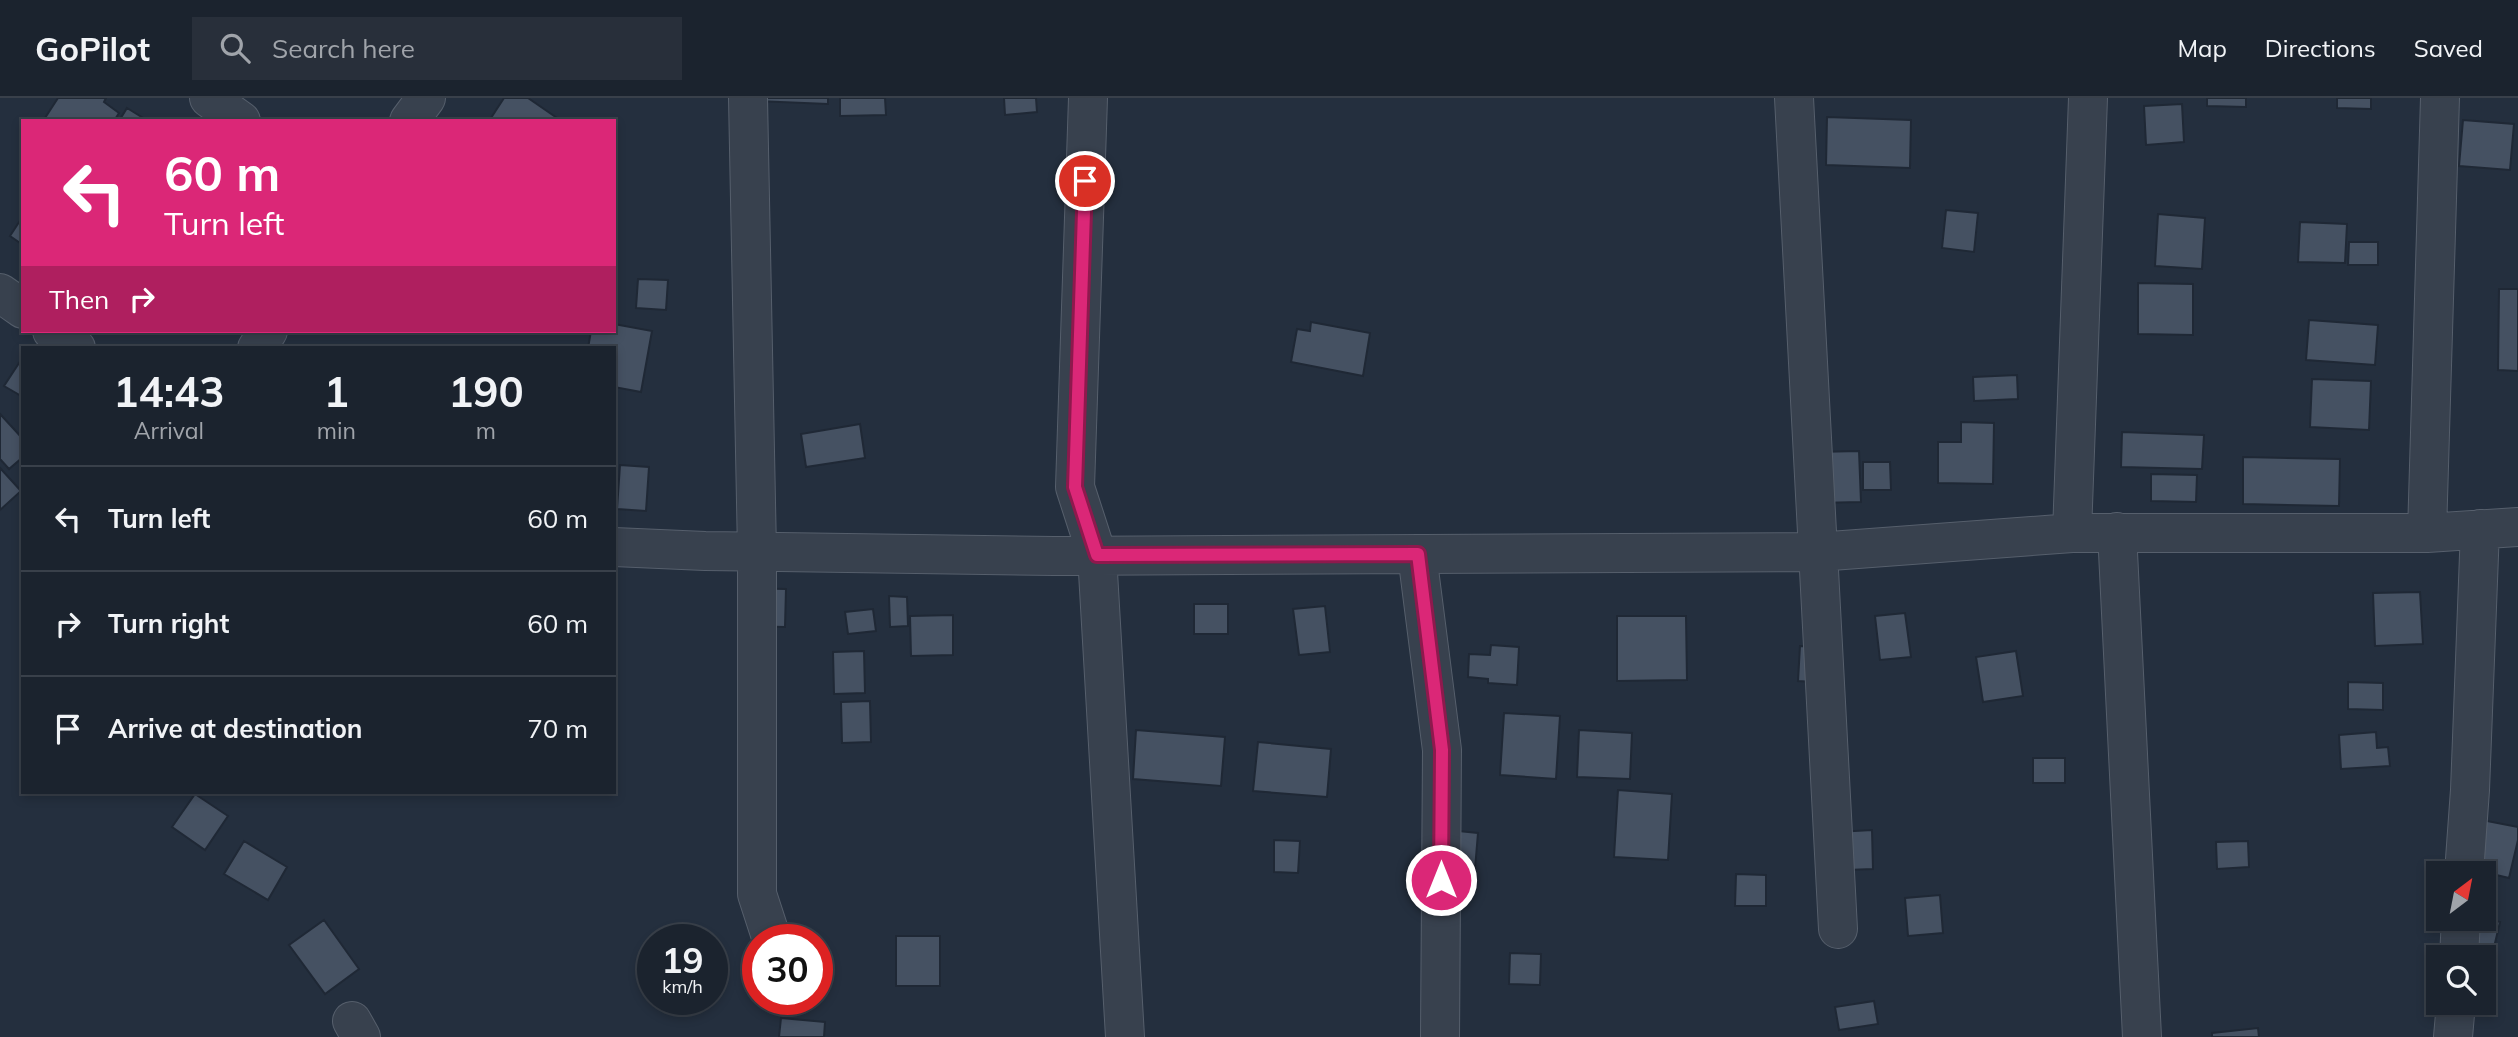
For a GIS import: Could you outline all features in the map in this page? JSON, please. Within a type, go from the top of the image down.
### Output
[{"type":"street","points":[[209,98],[238,119]]},
{"type":"street","points":[[410,119],[426,98]]},
{"type":"street","points":[[748,98],[757,552],[757,894],[767,924]]},
{"type":"street","points":[[1088,98],[1075,487],[1097,555],[1125,1037]]},
{"type":"street","points":[[1794,98],[1838,929]]},
{"type":"street","points":[[2072,533],[2088,98]]},
{"type":"street","points":[[2427,533],[2440,98]]},
{"type":"street","points":[[0,293],[21,309]]},
{"type":"street","points":[[55,333],[73,346]]},
{"type":"street","points":[[616,547],[757,552],[1097,555],[1817,552],[2072,533],[2427,533],[2518,527]]},
{"type":"street","points":[[2465,861],[2480,529]]},
{"type":"street","points":[[2117,532],[2141,1037]]},
{"type":"street","points":[[1418,554],[1442,750],[1440,1037]]},
{"type":"street","points":[[2453,1037],[2455,1015]]},
{"type":"building","points":[[58,98],[106,98],[104,102],[119,113],[115,119],[45,118]]},
{"type":"building","points":[[504,98],[528,98],[557,118],[556,119],[490,119]]},
{"type":"building","points":[[757,98],[828,98],[828,104],[757,101]]},
{"type":"building","points":[[840,98],[885,98],[886,115],[840,116]]},
{"type":"building","points":[[1004,98],[1036,98],[1037,112],[1005,115]]},
{"type":"building","points":[[2207,98],[2246,98],[2246,107],[2207,106]]},
{"type":"building","points":[[2337,98],[2371,98],[2371,109],[2337,108]]},
{"type":"building","points":[[2182,104],[2184,142],[2146,145],[2144,106]]},
{"type":"building","points":[[127,108],[145,119],[120,119]]},
{"type":"building","points":[[1827,117],[1911,120],[1910,168],[1826,165]]},
{"type":"building","points":[[2463,120],[2514,124],[2510,170],[2459,166]]},
{"type":"building","points":[[1946,210],[1978,213],[1974,252],[1942,248]]},
{"type":"building","points":[[2158,214],[2205,218],[2202,269],[2155,266]]},
{"type":"building","points":[[21,219],[21,244],[10,236]]},
{"type":"building","points":[[2300,222],[2347,224],[2345,263],[2298,262]]},
{"type":"building","points":[[2349,242],[2378,242],[2378,265],[2348,265]]},
{"type":"building","points":[[638,279],[668,280],[666,310],[636,308]]},
{"type":"building","points":[[2138,283],[2193,284],[2193,335],[2138,334]]},
{"type":"building","points":[[2499,289],[2518,289],[2518,371],[2498,370]]},
{"type":"building","points":[[2309,320],[2378,325],[2375,365],[2306,360]]},
{"type":"building","points":[[1311,322],[1370,333],[1363,376],[1291,362],[1297,329],[1310,331]]},
{"type":"building","points":[[616,324],[652,331],[641,392],[616,387],[616,346],[588,346],[591,333],[616,333]]},
{"type":"building","points":[[21,360],[21,396],[4,386]]},
{"type":"building","points":[[2017,375],[2018,399],[1974,401],[1973,377]]},
{"type":"building","points":[[2312,379],[2371,381],[2369,430],[2310,427]]},
{"type":"building","points":[[0,414],[21,437],[21,459],[9,469],[0,459]]},
{"type":"building","points":[[1961,422],[1994,423],[1993,484],[1938,483],[1938,442],[1961,442]]},
{"type":"building","points":[[860,424],[865,458],[806,467],[801,434]]},
{"type":"building","points":[[2122,432],[2204,435],[2202,469],[2121,467]]},
{"type":"building","points":[[1859,451],[1861,502],[1817,503],[1815,452]]},
{"type":"building","points":[[2243,457],[2340,459],[2339,506],[2243,504]]},
{"type":"building","points":[[1863,462],[1890,462],[1891,490],[1863,490]]},
{"type":"building","points":[[620,465],[649,467],[646,511],[617,509]]},
{"type":"building","points":[[0,468],[21,491],[0,510]]},
{"type":"building","points":[[2151,474],[2197,475],[2196,502],[2151,501]]},
{"type":"building","points":[[743,588],[786,589],[785,627],[742,626]]},
{"type":"building","points":[[2420,592],[2423,644],[2375,646],[2373,593]]},
{"type":"building","points":[[889,596],[907,597],[908,626],[890,627]]},
{"type":"building","points":[[1194,604],[1228,604],[1228,634],[1194,634]]},
{"type":"building","points":[[1325,606],[1330,652],[1299,655],[1293,609]]},
{"type":"building","points":[[873,609],[876,631],[848,634],[845,612]]},
{"type":"building","points":[[1905,613],[1911,657],[1880,660],[1875,616]]},
{"type":"building","points":[[953,615],[953,655],[911,656],[910,616]]},
{"type":"building","points":[[1617,616],[1686,616],[1687,680],[1617,681]]},
{"type":"building","points":[[1491,645],[1519,647],[1517,685],[1488,683],[1488,679],[1468,677],[1469,654],[1490,655]]},
{"type":"building","points":[[1800,646],[1831,647],[1830,683],[1798,681]]},
{"type":"building","points":[[864,651],[865,693],[834,694],[833,652]]},
{"type":"building","points":[[2016,651],[2023,696],[1983,702],[1976,657]]},
{"type":"building","points":[[2348,682],[2383,683],[2383,710],[2348,709]]},
{"type":"building","points":[[870,701],[871,742],[842,743],[841,702]]},
{"type":"building","points":[[1504,713],[1560,716],[1556,779],[1500,775]]},
{"type":"building","points":[[1136,730],[1225,737],[1221,786],[1133,779]]},
{"type":"building","points":[[1579,730],[1632,733],[1630,779],[1577,777]]},
{"type":"building","points":[[2376,732],[2377,748],[2388,747],[2390,766],[2341,769],[2339,735]]},
{"type":"building","points":[[1258,742],[1331,749],[1327,797],[1253,791]]},
{"type":"building","points":[[2033,758],[2065,758],[2065,783],[2033,783]]},
{"type":"building","points":[[1618,790],[1672,794],[1668,860],[1614,857]]},
{"type":"building","points":[[195,794],[228,816],[205,850],[172,827]]},
{"type":"building","points":[[2482,820],[2518,827],[2518,840],[2509,878],[2496,875],[2496,861],[2473,861]]},
{"type":"building","points":[[1439,829],[1478,833],[1475,869],[1436,865]]},
{"type":"building","points":[[1872,830],[1873,869],[1821,871],[1819,833]]},
{"type":"building","points":[[1274,840],[1300,841],[1298,873],[1274,872]]},
{"type":"building","points":[[244,841],[287,867],[268,900],[224,874]]},
{"type":"building","points":[[2248,841],[2249,867],[2217,869],[2216,842]]},
{"type":"building","points":[[1736,874],[1766,875],[1766,906],[1735,906]]},
{"type":"building","points":[[1940,895],[1943,933],[1908,936],[1905,898]]},
{"type":"building","points":[[324,920],[359,969],[325,994],[289,945]]},
{"type":"building","points":[[2496,921],[2500,922],[2495,945],[2464,945],[2467,931],[2496,931]]},
{"type":"building","points":[[896,936],[940,936],[940,986],[896,986]]},
{"type":"building","points":[[1510,953],[1541,954],[1540,985],[1509,984]]},
{"type":"building","points":[[1874,1001],[1878,1024],[1839,1030],[1835,1007]]},
{"type":"building","points":[[781,1018],[825,1022],[824,1037],[779,1037]]},
{"type":"building","points":[[2258,1028],[2259,1037],[2212,1037],[2212,1033]]},
{"type":"route","points":[[1085,181],[1075,487],[1097,555],[1418,554],[1442,750],[1441,880]]}]
